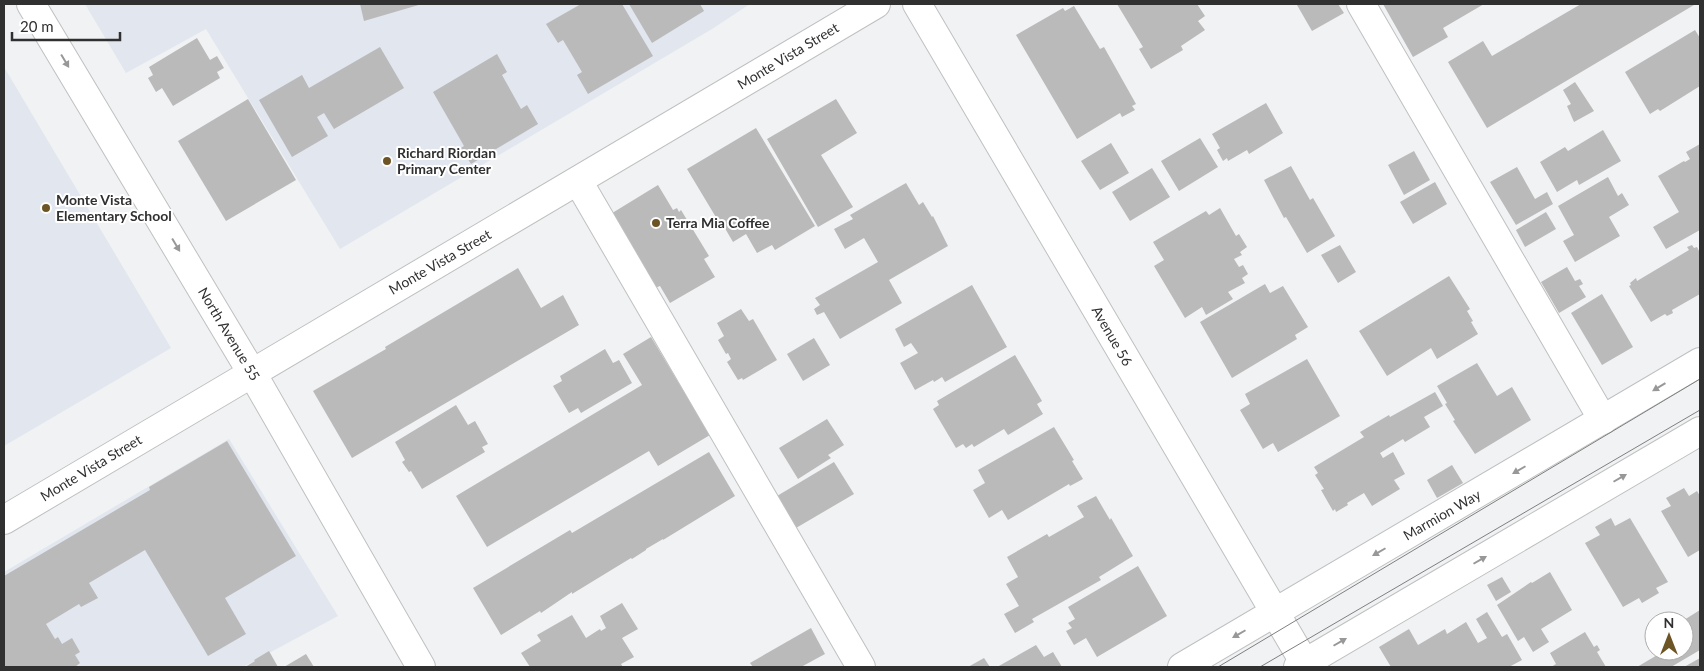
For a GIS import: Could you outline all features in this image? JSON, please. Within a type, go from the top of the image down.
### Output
[{"type":"street","name":"North Avenue 55","points":[[31,4],[252,373],[421,667]]},
{"type":"street","name":"Monte Vista Street","points":[[4,520],[876,4]]},
{"type":"street","name":"Avenue 56","points":[[917,4],[1274,613],[1303,666]]},
{"type":"street","points":[[1361,4],[1603,420]]},
{"type":"street","points":[[578,181],[861,667]]},
{"type":"street","name":"Marmion Way","points":[[1182,667],[1700,362]]},
{"type":"street","points":[[1303,666],[1700,431]]},
{"type":"shaded area","name":"Richard Riordan Primary Center","points":[[85,4],[750,4],[712,29],[340,249],[206,29],[126,73]]},
{"type":"shaded area","name":"Monte Vista Elementary School","points":[[4,67],[171,348],[4,446]]},
{"type":"shaded area","points":[[229,439],[338,616],[243,667],[4,667],[4,572]]},
{"type":"building","points":[[360,4],[422,4],[364,21]]},
{"type":"building","points":[[581,4],[622,4],[653,56],[588,94],[577,75],[582,72],[563,40],[558,43],[546,24]]},
{"type":"building","points":[[629,4],[700,4],[704,11],[652,43]]},
{"type":"building","points":[[1117,4],[1197,4],[1205,16],[1198,21],[1205,30],[1181,46],[1183,50],[1151,69],[1139,49],[1143,47]]},
{"type":"building","points":[[1338,4],[1344,13],[1312,31],[1297,5]]},
{"type":"building","points":[[1383,4],[1484,4],[1443,28],[1448,37],[1413,57]]},
{"type":"building","points":[[1581,4],[1694,5],[1487,128],[1448,62],[1483,41],[1492,56]]},
{"type":"building","points":[[1074,6],[1100,49],[1104,47],[1136,104],[1132,106],[1135,110],[1122,117],[1120,113],[1077,139],[1016,35],[1063,8],[1065,11]]},
{"type":"building","points":[[1695,30],[1700,38],[1700,86],[1660,111],[1658,109],[1650,114],[1625,72]]},
{"type":"building","points":[[197,38],[210,60],[217,56],[224,68],[217,72],[220,78],[173,106],[162,88],[156,92],[148,78],[153,75],[149,67]]},
{"type":"building","points":[[380,47],[404,88],[334,129],[324,113],[317,117],[328,136],[292,157],[259,100],[302,75],[309,88]]},
{"type":"building","points":[[497,54],[507,72],[502,75],[521,109],[527,105],[538,124],[471,164],[461,148],[464,146],[433,92]]},
{"type":"building","points":[[1575,82],[1594,111],[1574,122],[1567,106],[1571,104],[1563,90]]},
{"type":"building","points":[[248,99],[296,180],[226,221],[178,141]]},
{"type":"building","points":[[836,99],[857,133],[821,155],[853,207],[818,227],[767,139]]},
{"type":"building","points":[[1266,103],[1283,133],[1249,154],[1247,150],[1228,161],[1227,158],[1223,161],[1217,150],[1220,148],[1212,134]]},
{"type":"building","points":[[756,128],[815,226],[775,250],[772,245],[757,253],[746,234],[733,242],[687,169]]},
{"type":"building","points":[[1603,130],[1621,161],[1579,185],[1577,180],[1557,192],[1540,162],[1565,147],[1568,151]]},
{"type":"building","points":[[1200,138],[1218,167],[1179,191],[1161,161]]},
{"type":"building","points":[[1111,143],[1129,173],[1100,190],[1081,161]]},
{"type":"building","points":[[1700,144],[1700,230],[1666,249],[1653,227],[1679,212],[1658,176],[1690,159],[1686,152]]},
{"type":"building","points":[[1414,151],[1430,180],[1404,195],[1388,165]]},
{"type":"building","points":[[1291,166],[1310,200],[1313,198],[1335,236],[1307,253],[1286,217],[1284,218],[1264,180]]},
{"type":"building","points":[[1517,167],[1535,199],[1547,192],[1553,204],[1516,225],[1490,182]]},
{"type":"building","points":[[1152,168],[1170,197],[1130,221],[1112,192]]},
{"type":"building","points":[[1608,177],[1618,196],[1622,193],[1629,205],[1609,217],[1620,236],[1575,262],[1563,241],[1574,235],[1558,206]]},
{"type":"building","points":[[1435,182],[1447,204],[1413,224],[1400,202]]},
{"type":"building","points":[[906,183],[919,205],[923,202],[933,216],[948,246],[889,280],[902,303],[840,339],[824,312],[817,315],[814,309],[820,305],[815,298],[878,262],[864,238],[845,249],[834,229],[853,219],[850,215]]},
{"type":"building","points":[[658,185],[673,210],[677,208],[679,212],[681,210],[709,256],[704,259],[715,277],[670,303],[660,286],[655,288],[609,215]]},
{"type":"building","points":[[1220,208],[1236,236],[1239,234],[1247,247],[1240,252],[1242,255],[1234,259],[1239,267],[1243,265],[1248,274],[1242,278],[1245,283],[1228,292],[1233,299],[1206,315],[1202,307],[1185,318],[1154,266],[1164,260],[1153,242],[1206,211],[1209,215]]},
{"type":"building","points":[[1546,212],[1556,229],[1525,247],[1516,230]]},
{"type":"building","points":[[1340,245],[1356,272],[1338,283],[1321,255]]},
{"type":"building","points":[[1692,245],[1694,248],[1697,247],[1700,253],[1700,294],[1672,310],[1673,313],[1667,316],[1665,314],[1651,322],[1629,286],[1631,285],[1630,283],[1636,278],[1637,281],[1689,250],[1687,247]]},
{"type":"building","points":[[1567,267],[1575,281],[1580,279],[1583,284],[1579,286],[1586,297],[1559,313],[1541,282]]},
{"type":"building","points":[[518,268],[541,308],[563,295],[579,325],[352,458],[313,391],[386,349],[385,347]]},
{"type":"building","points":[[1449,276],[1470,309],[1467,311],[1478,334],[1437,359],[1431,348],[1387,376],[1359,331]]},
{"type":"building","points":[[1265,284],[1270,293],[1283,286],[1308,327],[1295,335],[1297,339],[1232,378],[1200,322]]},
{"type":"building","points":[[972,285],[1007,347],[945,382],[942,377],[915,390],[900,363],[918,353],[911,343],[904,347],[895,329]]},
{"type":"building","points":[[1602,294],[1633,347],[1602,365],[1571,313]]},
{"type":"building","points":[[741,309],[749,321],[753,319],[777,360],[743,380],[742,378],[738,380],[727,362],[731,359],[728,353],[726,354],[718,340],[724,336],[717,323]]},
{"type":"building","points":[[651,337],[710,435],[658,466],[649,451],[487,547],[456,496],[642,385],[623,354]]},
{"type":"building","points":[[814,338],[830,365],[803,381],[787,354]]},
{"type":"building","points":[[605,349],[613,363],[619,360],[632,383],[581,413],[578,408],[569,413],[553,386],[562,381],[560,376]]},
{"type":"building","points":[[1015,355],[1042,401],[1037,404],[1043,414],[1008,435],[1004,429],[974,447],[972,444],[966,448],[963,444],[956,448],[933,409],[939,405],[937,401]]},
{"type":"building","points":[[1307,359],[1340,416],[1278,452],[1273,443],[1263,449],[1240,410],[1250,404],[1245,394]]},
{"type":"building","points":[[1477,363],[1497,396],[1512,387],[1531,420],[1475,454],[1453,421],[1455,420],[1437,386]]},
{"type":"building","points":[[1435,392],[1443,406],[1424,417],[1430,427],[1405,442],[1403,439],[1380,453],[1383,458],[1393,452],[1405,474],[1394,480],[1400,489],[1372,506],[1364,493],[1336,512],[1335,509],[1333,511],[1321,490],[1324,489],[1315,475],[1318,473],[1314,467],[1364,437],[1360,432]]},
{"type":"building","points":[[456,405],[468,425],[475,421],[488,444],[482,447],[485,452],[422,489],[411,471],[409,472],[402,462],[405,460],[395,442]]},
{"type":"building","points":[[827,419],[844,445],[828,455],[831,458],[798,479],[779,448]]},
{"type":"building","points":[[1054,427],[1083,479],[1070,486],[1069,484],[1008,520],[1002,510],[989,518],[973,490],[985,483],[978,470]]},
{"type":"building","points":[[227,441],[296,556],[225,598],[246,634],[208,656],[145,550],[89,583],[98,598],[81,607],[79,604],[46,624],[55,639],[58,637],[62,644],[72,638],[80,652],[75,655],[80,663],[75,667],[4,667],[4,576],[150,490],[149,487]]},
{"type":"building","points":[[709,452],[735,496],[632,559],[572,594],[572,592],[541,613],[540,611],[501,635],[473,588],[570,530],[572,533]]},
{"type":"building","points":[[834,462],[854,494],[796,528],[777,496]]},
{"type":"building","points":[[1452,465],[1463,483],[1437,498],[1427,480]]},
{"type":"building","points":[[1684,488],[1689,496],[1697,491],[1700,496],[1700,550],[1688,557],[1661,511],[1671,506],[1666,498]]},
{"type":"building","points":[[1096,496],[1133,556],[1099,577],[1101,580],[1032,619],[1034,622],[1015,633],[1004,614],[1019,606],[1006,584],[1018,577],[1007,557],[1047,534],[1049,537],[1084,517],[1077,506]]},
{"type":"building","points":[[1611,518],[1615,526],[1630,518],[1668,582],[1656,588],[1659,593],[1642,603],[1639,598],[1623,607],[1585,543],[1600,535],[1595,527]]},
{"type":"building","points":[[1138,566],[1167,616],[1097,657],[1086,638],[1074,645],[1066,631],[1072,628],[1068,623],[1075,619],[1068,607]]},
{"type":"building","points":[[1550,572],[1572,610],[1541,629],[1549,642],[1533,652],[1524,637],[1518,641],[1497,605],[1531,582]]},
{"type":"building","points":[[1502,577],[1511,592],[1496,601],[1487,585]]},
{"type":"building","points":[[622,603],[638,629],[622,638],[634,657],[621,664],[623,667],[530,667],[521,653],[541,641],[537,635],[572,615],[586,638],[600,629],[601,631],[606,628],[600,616]]},
{"type":"building","points":[[1700,610],[1700,650],[1694,654],[1694,614]]},
{"type":"building","points":[[1487,612],[1502,637],[1507,634],[1522,660],[1509,667],[1391,667],[1379,647],[1409,629],[1418,645],[1445,629],[1447,634],[1466,622],[1478,643],[1487,638],[1476,619]]},
{"type":"building","points":[[811,628],[825,654],[801,667],[753,667],[750,663]]},
{"type":"building","points":[[1585,632],[1594,647],[1597,645],[1600,650],[1597,652],[1606,667],[1551,667],[1556,664],[1550,653]]},
{"type":"building","points":[[1036,645],[1044,657],[1053,652],[1062,667],[997,667]]},
{"type":"building","points":[[269,651],[278,667],[245,667],[254,660]]},
{"type":"building","points":[[306,654],[314,667],[284,667]]},
{"type":"building","points":[[984,658],[990,667],[968,667]]},
{"type":"building","points":[[1700,658],[1700,667],[1684,667]]},
{"type":"building","points":[[1647,661],[1681,661],[1671,667],[1637,667]]},
{"type":"tram line","points":[[1218,667],[1700,379]]},
{"type":"tram line","points":[[1260,667],[1700,410]]},
{"type":"place","name":"Richard Riordan Primary Center","points":[[387,161]]},
{"type":"place","name":"Monte Vista Elementary School","points":[[46,208]]},
{"type":"place","name":"Terra Mia Coffee","points":[[656,223]]}]
